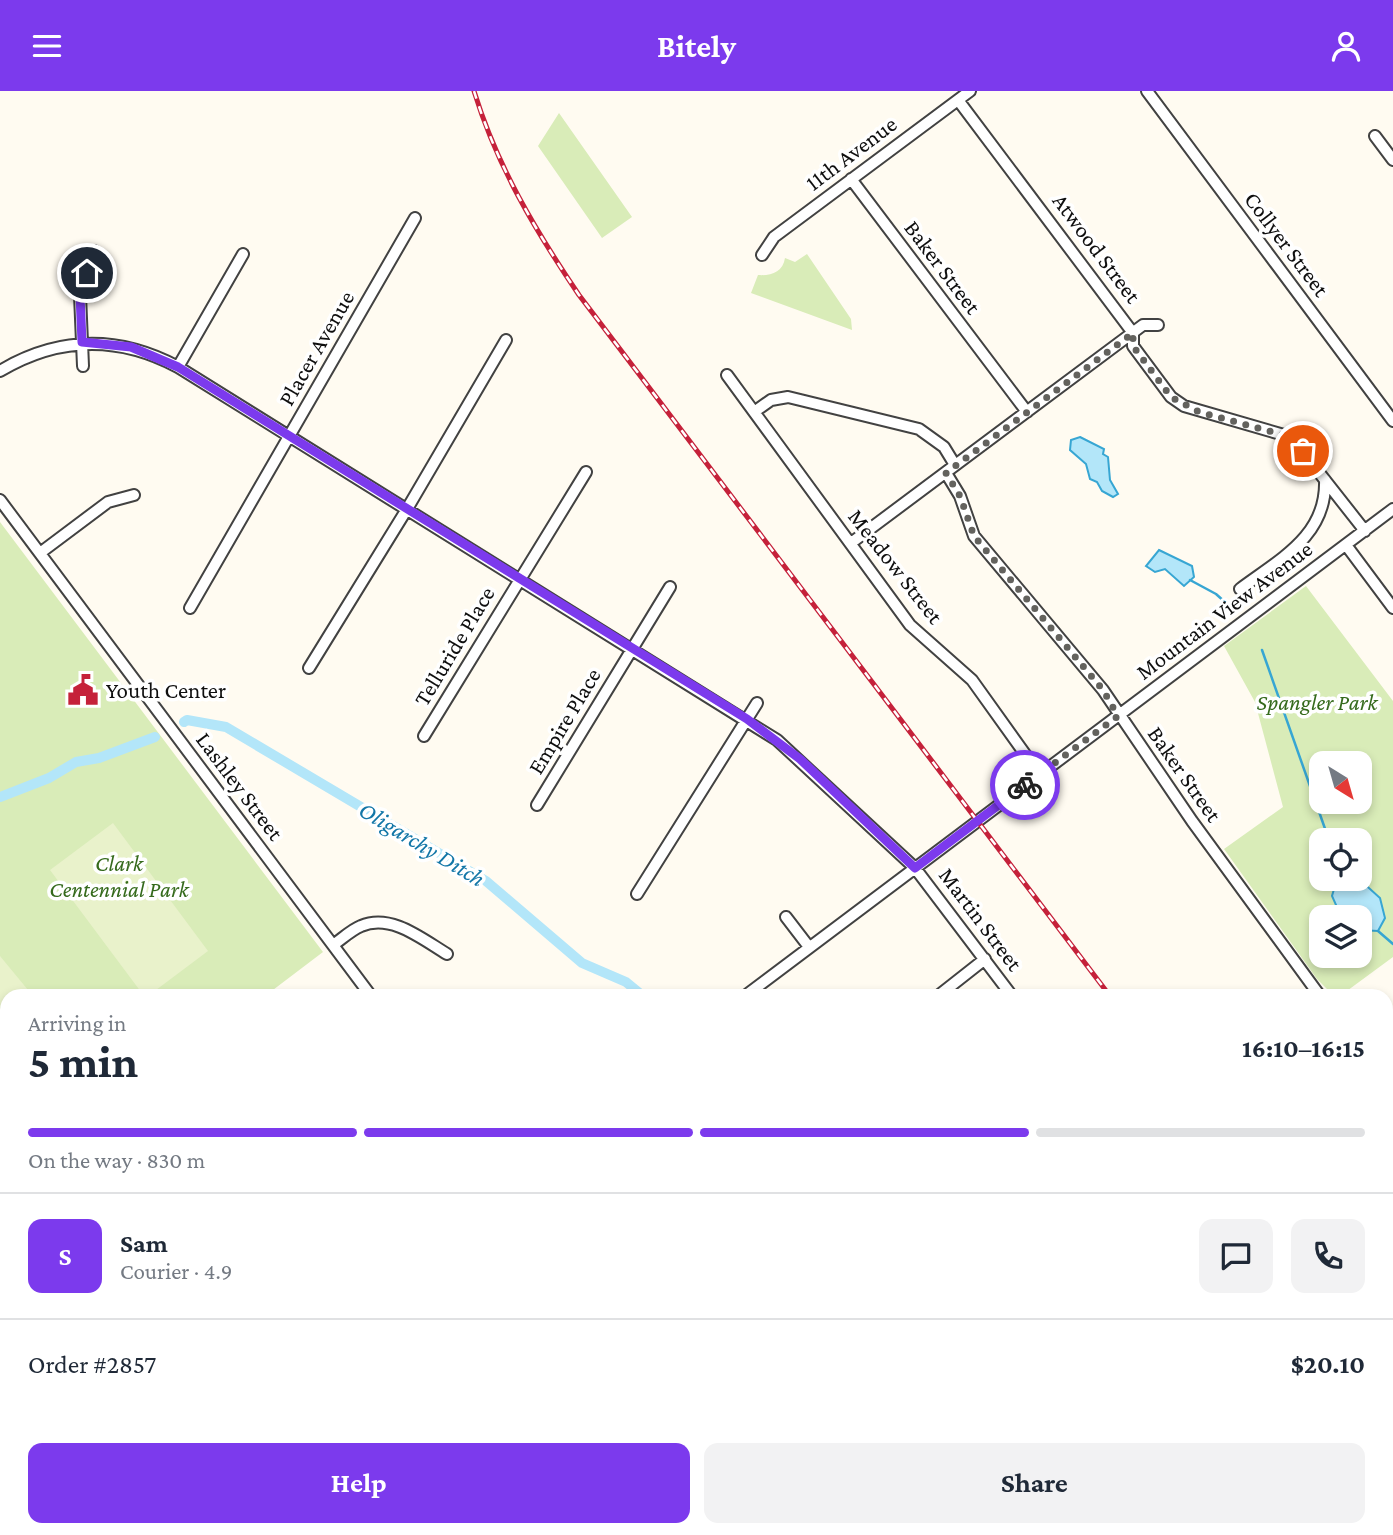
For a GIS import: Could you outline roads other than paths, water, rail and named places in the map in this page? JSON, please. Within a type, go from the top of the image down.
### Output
[{"type":"street","name":"Collyer Street","points":[[1147,91],[1393,421]]},
{"type":"street","name":"11th Avenue","points":[[762,255],[774,237],[963,94]]},
{"type":"street","name":"Atwood Street","points":[[963,94],[1133,333],[1133,346],[1171,397],[1199,412],[1284,435],[1295,442],[1364,531]]},
{"type":"street","points":[[1375,136],[1393,160]]},
{"type":"street","name":"Baker Street","points":[[851,179],[1027,412]]},
{"type":"street","name":"Placer Avenue","points":[[190,608],[415,218]]},
{"type":"street","points":[[83,366],[80,295],[94,251]]},
{"type":"street","points":[[178,367],[243,254]]},
{"type":"street","points":[[851,543],[1143,325],[1158,325]]},
{"type":"street","points":[[309,668],[407,509],[506,340]]},
{"type":"street","name":"Martin Street","points":[[0,371],[52,347],[82,342],[131,347],[178,367],[747,719],[800,759],[915,868],[1007,989]]},
{"type":"street","name":"Meadow Street","points":[[727,375],[910,625],[972,680],[1040,775]]},
{"type":"street","points":[[754,412],[771,400],[788,397],[919,429],[944,447],[956,465]]},
{"type":"street","name":"Telluride Place","points":[[424,736],[586,472]]},
{"type":"street","name":"Baker Street","points":[[946,473],[960,496],[974,536],[1103,690],[1118,716],[1315,989]]},
{"type":"street","points":[[1240,589],[1302,543],[1313,530],[1326,497],[1325,480]]},
{"type":"street","points":[[40,552],[108,502],[134,495]]},
{"type":"street","name":"Lashley Street","points":[[0,500],[366,989]]},
{"type":"street","name":"Mountain View Avenue","points":[[754,989],[1393,509]]},
{"type":"street","points":[[1346,545],[1393,608]]},
{"type":"street","name":"Empire Place","points":[[537,805],[670,587]]},
{"type":"street","points":[[637,894],[757,703]]},
{"type":"street","points":[[786,917],[809,947]]},
{"type":"street","points":[[333,945],[361,926],[377,923],[407,930],[447,954]]},
{"type":"street","points":[[947,989],[985,959]]},
{"type":"water","points":[[1080,437],[1104,449],[1103,454],[1108,457],[1110,480],[1118,494],[1113,497],[1102,491],[1097,482],[1090,479],[1086,464],[1070,450],[1071,440]]},
{"type":"water","points":[[1159,550],[1192,566],[1194,577],[1184,586],[1165,569],[1155,572],[1146,566]]},
{"type":"water","points":[[1333,891],[1372,891],[1380,898],[1385,918],[1378,931],[1372,931],[1372,905],[1336,905],[1332,896]]},
{"type":"waterway","points":[[1190,580],[1216,594],[1226,603]]},
{"type":"waterway","points":[[1262,650],[1325,828]]},
{"type":"waterway","name":"Oligarchy Ditch","points":[[184,722],[187,720],[226,727],[486,881],[582,963],[626,982],[634,989]]},
{"type":"waterway","name":"Oligarchy Ditch","points":[[0,797],[49,778],[76,762],[99,758],[155,737]]},
{"type":"waterway","points":[[1378,931],[1393,944]]},
{"type":"railway","points":[[474,91],[494,145],[519,197],[579,295],[1105,989]]},
{"type":"place","name":"Youth Center","points":[[83,690]]},
{"type":"park label","name":"Spangler Park","points":[[1317,702]]},
{"type":"park label","name":"Clark Centennial Park","points":[[119,876]]}]
